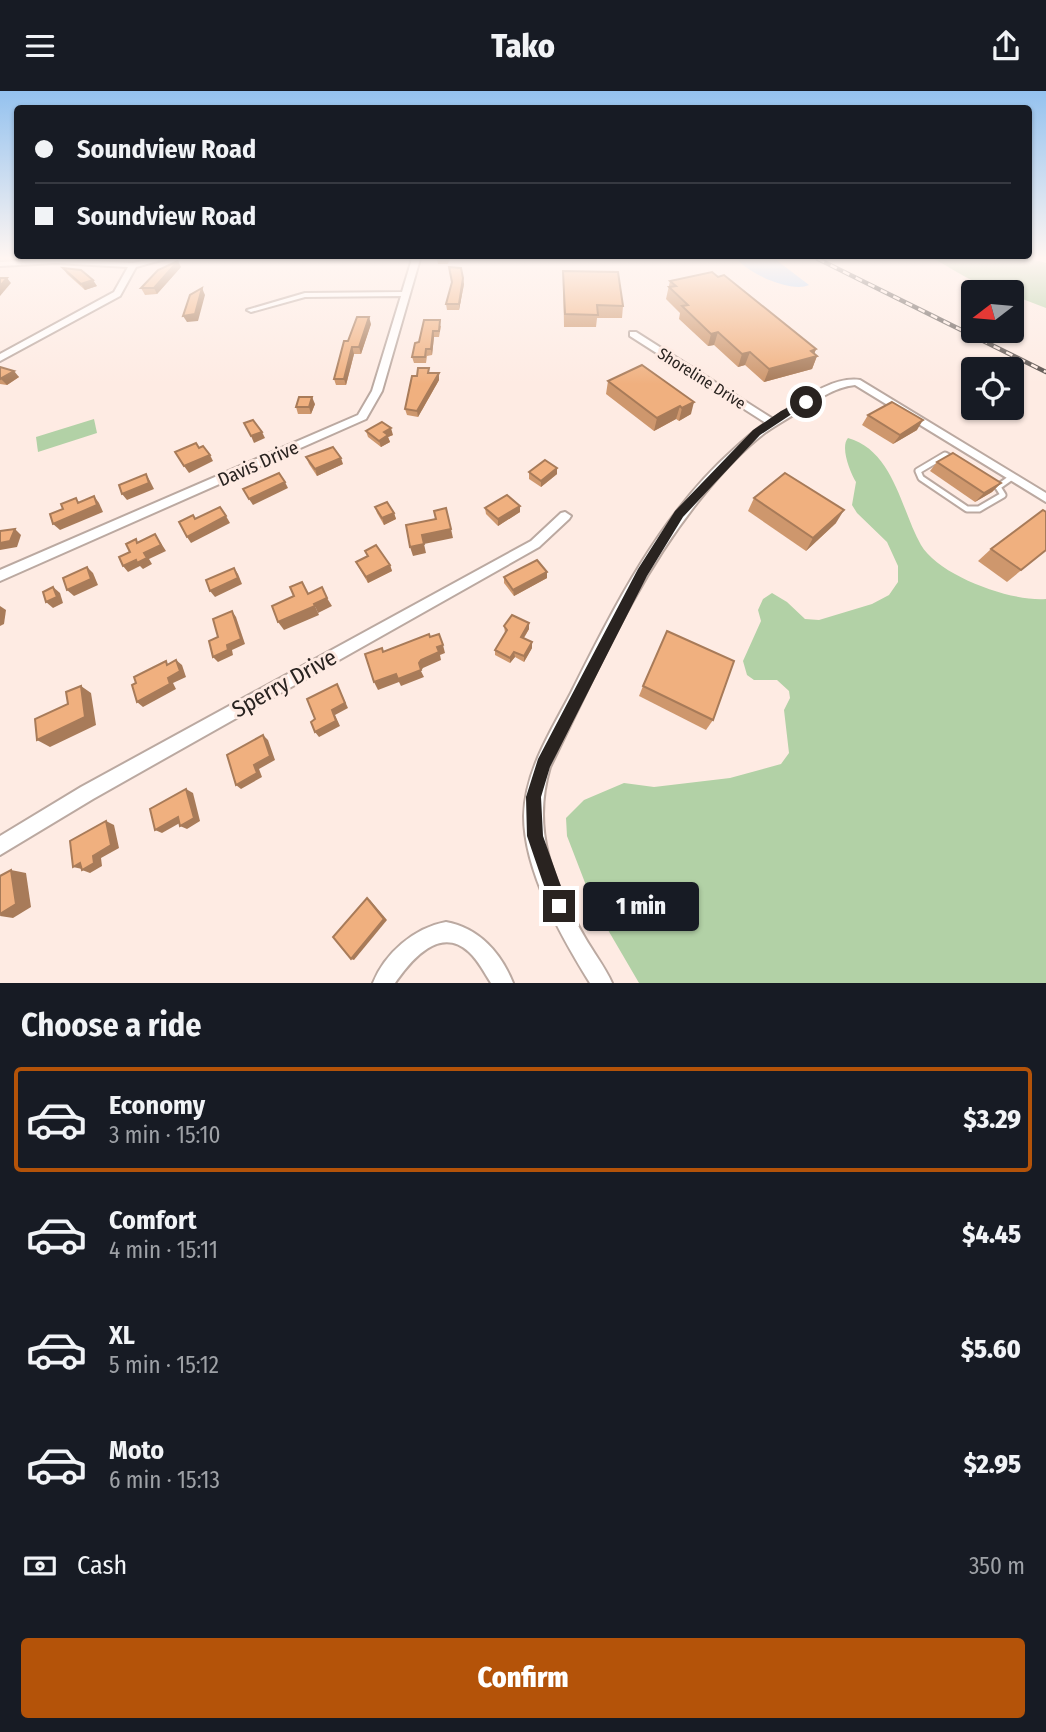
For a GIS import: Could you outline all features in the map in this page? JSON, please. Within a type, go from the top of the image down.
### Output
[{"type":"street","points":[[0,358],[105,301]]},
{"type":"street","points":[[251,310],[285,301]]},
{"type":"street","name":"Davis Drive","points":[[0,576],[362,417],[376,391],[405,301]]},
{"type":"street","name":"Shoreline Drive","points":[[633,334],[771,422]]},
{"type":"street","points":[[602,983],[576,944],[551,887],[535,836],[534,797],[543,765],[642,573],[679,514],[727,460],[771,422],[845,384],[860,383],[1046,498]]},
{"type":"street","name":"Sperry Drive","points":[[0,846],[99,787],[535,544],[565,516]]},
{"type":"street","points":[[383,983],[402,955],[423,937],[440,932],[457,935],[474,944],[503,983]]},
{"type":"lane","points":[[967,467],[945,455],[918,471],[921,478],[967,509],[979,509],[1003,495],[998,487],[988,480]]},
{"type":"lane","points":[[998,487],[1012,477]]},
{"type":"green space","points":[[1027,301],[1046,301],[1046,308]]},
{"type":"green space","points":[[94,419],[97,433],[38,452],[36,437]]},
{"type":"green space","points":[[848,438],[864,445],[886,468],[921,545],[943,567],[959,577],[996,591],[1032,599],[1046,599],[1046,983],[639,983],[594,906],[567,836],[566,818],[584,800],[624,783],[654,787],[730,778],[781,764],[789,753],[784,710],[790,698],[789,691],[777,680],[754,680],[747,675],[743,661],[761,621],[758,610],[763,599],[772,593],[787,602],[805,619],[819,620],[872,604],[889,595],[898,582],[898,566],[887,542],[852,505],[856,482],[845,453]]},
{"type":"building","points":[[188,301],[199,301],[195,314],[183,316]]},
{"type":"building","points":[[447,301],[460,301],[459,304],[446,304]]},
{"type":"building","points":[[564,301],[622,301],[623,306],[597,305],[598,315],[565,314]]},
{"type":"building","points":[[683,301],[756,301],[816,349],[811,351],[817,356],[769,369],[750,352],[742,354],[718,332],[711,334],[682,306],[688,305]]},
{"type":"building","points":[[357,317],[369,317],[359,347],[352,347],[344,379],[334,379],[344,341],[348,341]]},
{"type":"building","points":[[424,320],[440,320],[439,331],[433,331],[431,349],[426,349],[425,357],[412,357],[415,343],[419,342]]},
{"type":"building","points":[[642,365],[694,402],[657,418],[608,381]]},
{"type":"building","points":[[0,367],[14,371],[0,379]]},
{"type":"building","points":[[418,368],[429,368],[428,373],[439,373],[417,411],[405,409],[412,376],[417,376]]},
{"type":"building","points":[[299,397],[312,397],[309,407],[296,407]]},
{"type":"building","points":[[892,402],[923,420],[900,435],[868,415]]},
{"type":"building","points":[[253,420],[262,432],[251,436],[244,423]]},
{"type":"building","points":[[382,422],[391,428],[384,432],[388,435],[379,441],[366,431]]},
{"type":"building","points":[[196,443],[199,448],[203,446],[210,455],[184,466],[175,452]]},
{"type":"building","points":[[333,447],[341,458],[315,469],[306,457]]},
{"type":"building","points":[[953,453],[1001,483],[984,493],[937,462]]},
{"type":"building","points":[[545,460],[557,468],[541,481],[529,472]]},
{"type":"building","points":[[279,473],[285,482],[249,499],[243,489]]},
{"type":"building","points":[[785,473],[844,510],[813,538],[754,498]]},
{"type":"building","points":[[146,474],[149,483],[122,494],[119,485]]},
{"type":"building","points":[[507,495],[520,506],[498,519],[485,508]]},
{"type":"building","points":[[94,496],[97,505],[53,524],[50,514],[63,509],[61,504],[76,498],[78,503]]},
{"type":"building","points":[[387,502],[394,513],[382,518],[375,507]]},
{"type":"building","points":[[220,507],[226,516],[187,537],[179,522],[193,515],[195,519]]},
{"type":"building","points":[[446,508],[451,529],[422,535],[424,544],[410,547],[406,525],[436,519],[434,511]]},
{"type":"building","points":[[1043,510],[1046,512],[1046,550],[1021,570],[991,549]]},
{"type":"building","points":[[15,529],[10,541],[0,543],[0,531]]},
{"type":"building","points":[[155,534],[161,545],[144,553],[147,558],[123,566],[119,557],[130,552],[126,544],[136,539],[137,543]]},
{"type":"building","points":[[376,545],[390,565],[366,577],[356,562],[368,556],[365,551]]},
{"type":"building","points":[[537,560],[547,572],[513,590],[504,577]]},
{"type":"building","points":[[87,567],[91,579],[67,590],[63,578]]},
{"type":"building","points":[[234,568],[238,578],[210,591],[206,580]]},
{"type":"building","points":[[302,582],[308,594],[322,587],[327,598],[278,622],[272,606],[294,596],[290,587]]},
{"type":"building","points":[[53,587],[57,597],[46,602],[43,592]]},
{"type":"building","points":[[232,611],[241,639],[227,645],[228,650],[213,657],[209,641],[218,637],[213,619]]},
{"type":"building","points":[[512,615],[529,623],[521,637],[532,642],[524,656],[514,652],[510,658],[495,650],[507,630],[504,626]]},
{"type":"building","points":[[667,631],[734,661],[713,720],[643,686]]},
{"type":"building","points":[[429,634],[430,637],[439,634],[443,645],[437,647],[439,652],[421,660],[421,670],[398,679],[396,674],[374,682],[365,654],[382,648],[383,652]]},
{"type":"building","points":[[176,660],[180,671],[168,678],[170,684],[137,702],[132,685],[136,683],[134,677],[166,661],[167,665]]},
{"type":"building","points":[[337,684],[345,703],[332,710],[336,721],[315,732],[311,722],[315,719],[307,699]]},
{"type":"building","points":[[81,686],[85,717],[37,740],[35,719],[68,704],[66,692]]},
{"type":"building","points":[[263,735],[270,756],[254,765],[257,773],[236,785],[227,755]]},
{"type":"building","points":[[186,789],[194,818],[180,826],[178,817],[155,830],[150,809]]},
{"type":"building","points":[[106,821],[111,845],[93,856],[94,863],[82,870],[80,863],[73,867],[70,841]]},
{"type":"building","points":[[11,870],[16,904],[0,914],[0,876]]},
{"type":"building","points":[[367,898],[384,919],[351,959],[333,937]]},
{"type":"railway","points":[[902,301],[1046,372]]},
{"type":"route","points":[[559,906],[535,836],[534,797],[543,765],[642,573],[679,514],[727,460],[757,433],[806,402]]}]
